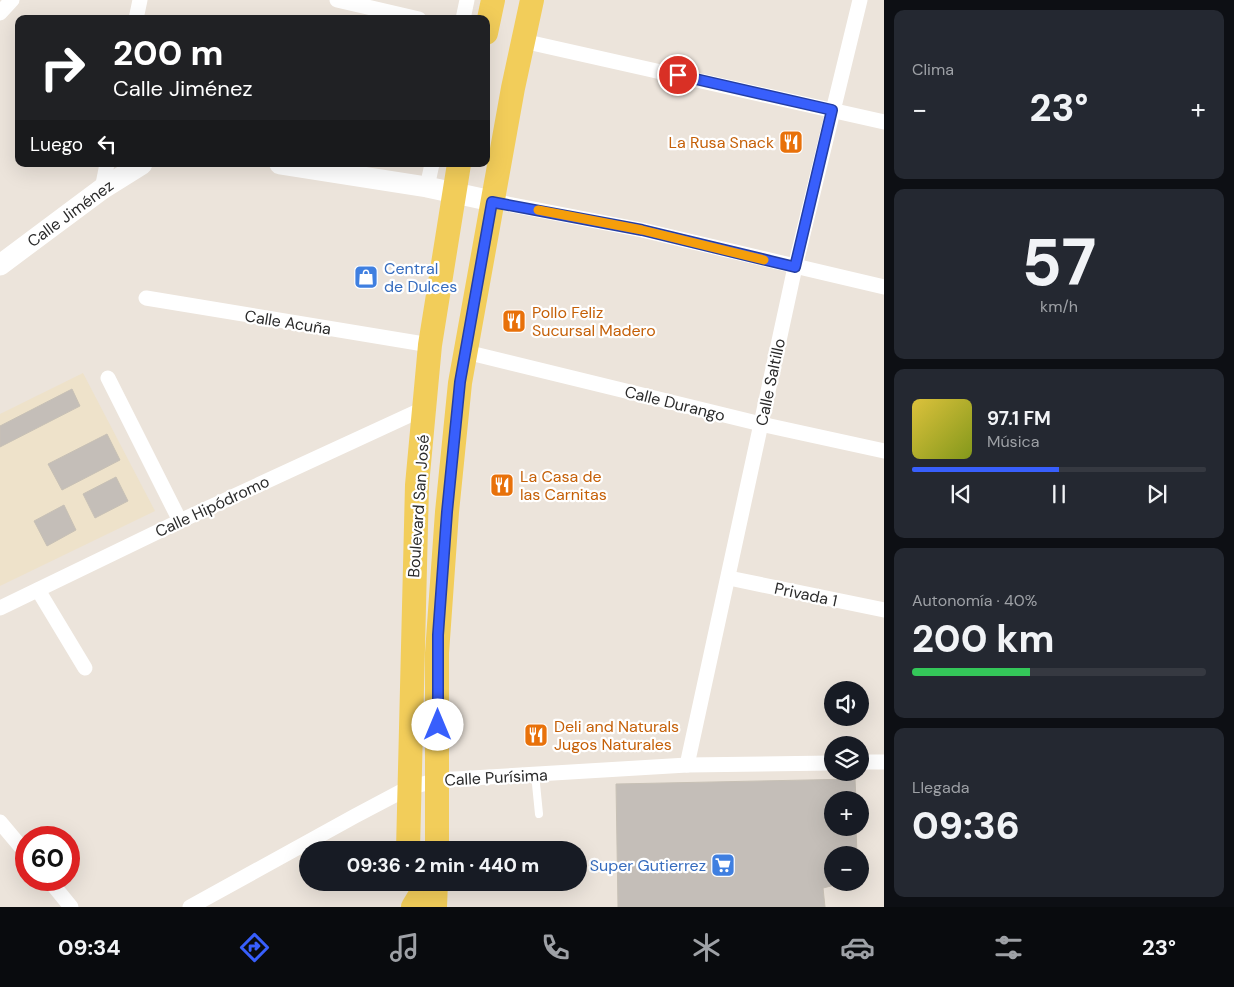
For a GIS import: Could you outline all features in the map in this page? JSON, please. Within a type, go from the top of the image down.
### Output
[{"type":"main road","points":[[490,15],[493,0]]},
{"type":"main road","name":"Boulevard San José","points":[[437,841],[437,653],[447,512],[460,382],[492,202],[532,0]]},
{"type":"main road","name":"Calle Jiménez","points":[[0,265],[102,189],[137,167]]},
{"type":"main road","points":[[299,167],[427,187],[492,202]]},
{"type":"main road","name":"Boulevard San José","points":[[408,839],[417,485],[430,345],[459,167]]},
{"type":"main road","points":[[407,907],[408,891]]},
{"type":"main road","points":[[413,907],[423,891]]},
{"type":"main road","points":[[435,907],[436,891]]},
{"type":"street","points":[[0,13],[12,0]]},
{"type":"street","points":[[137,15],[140,0]]},
{"type":"street","points":[[336,0],[401,15]]},
{"type":"street","points":[[464,15],[467,0]]},
{"type":"street","name":"Calle Saltillo","points":[[687,765],[795,267],[860,0]]},
{"type":"street","points":[[523,41],[884,122]]},
{"type":"street","points":[[102,189],[106,167]]},
{"type":"street","points":[[427,187],[431,167]]},
{"type":"street","points":[[492,202],[642,230],[884,287]]},
{"type":"street","name":"Calle Acuña","points":[[146,298],[430,345]]},
{"type":"street","name":"Calle Durango","points":[[466,352],[762,424],[884,451]]},
{"type":"street","points":[[108,378],[180,521]]},
{"type":"street","name":"Calle Hipódromo","points":[[0,608],[180,521],[425,408]]},
{"type":"street","name":"Privada 1","points":[[729,578],[884,610]]},
{"type":"street","points":[[38,590],[85,668]]},
{"type":"street","points":[[869,762],[884,762]]},
{"type":"street","name":"Calle Purísima","points":[[190,907],[408,788],[438,780],[687,765],[824,763]]},
{"type":"street","points":[[0,822],[15,840]]},
{"type":"street","points":[[58,891],[71,907]]},
{"type":"lane","points":[[535,774],[539,814]]},
{"type":"shaded area","points":[[83,373],[155,511],[0,586],[0,414]]},
{"type":"building","points":[[72,389],[80,406],[0,447],[0,426]]},
{"type":"building","points":[[107,434],[120,460],[62,490],[48,464]]},
{"type":"building","points":[[116,477],[128,501],[95,518],[83,494]]},
{"type":"building","points":[[64,505],[76,530],[47,546],[34,521]]},
{"type":"building","points":[[824,780],[855,781],[856,791],[824,791],[824,836],[856,836],[857,846],[824,846],[823,888],[825,907],[618,907],[616,784]]},
{"type":"slow traffic","points":[[538,210],[642,230],[764,260]]},
{"type":"place","name":"La Rusa Snack","points":[[791,142]]},
{"type":"place","name":"Central de Dulces","points":[[366,277]]},
{"type":"place","name":"Pollo Feliz Sucursal Madero","points":[[514,321]]},
{"type":"place","name":"La Casa de las Carnitas","points":[[502,485]]},
{"type":"place","name":"Deli and Naturals Jugos Naturales","points":[[536,735]]},
{"type":"place","name":"Super Gutierrez","points":[[723,865]]},
{"type":"route","points":[[438,725],[438,635],[447,512],[460,382],[492,202],[642,230],[795,267],[832,110],[678,75]]}]
